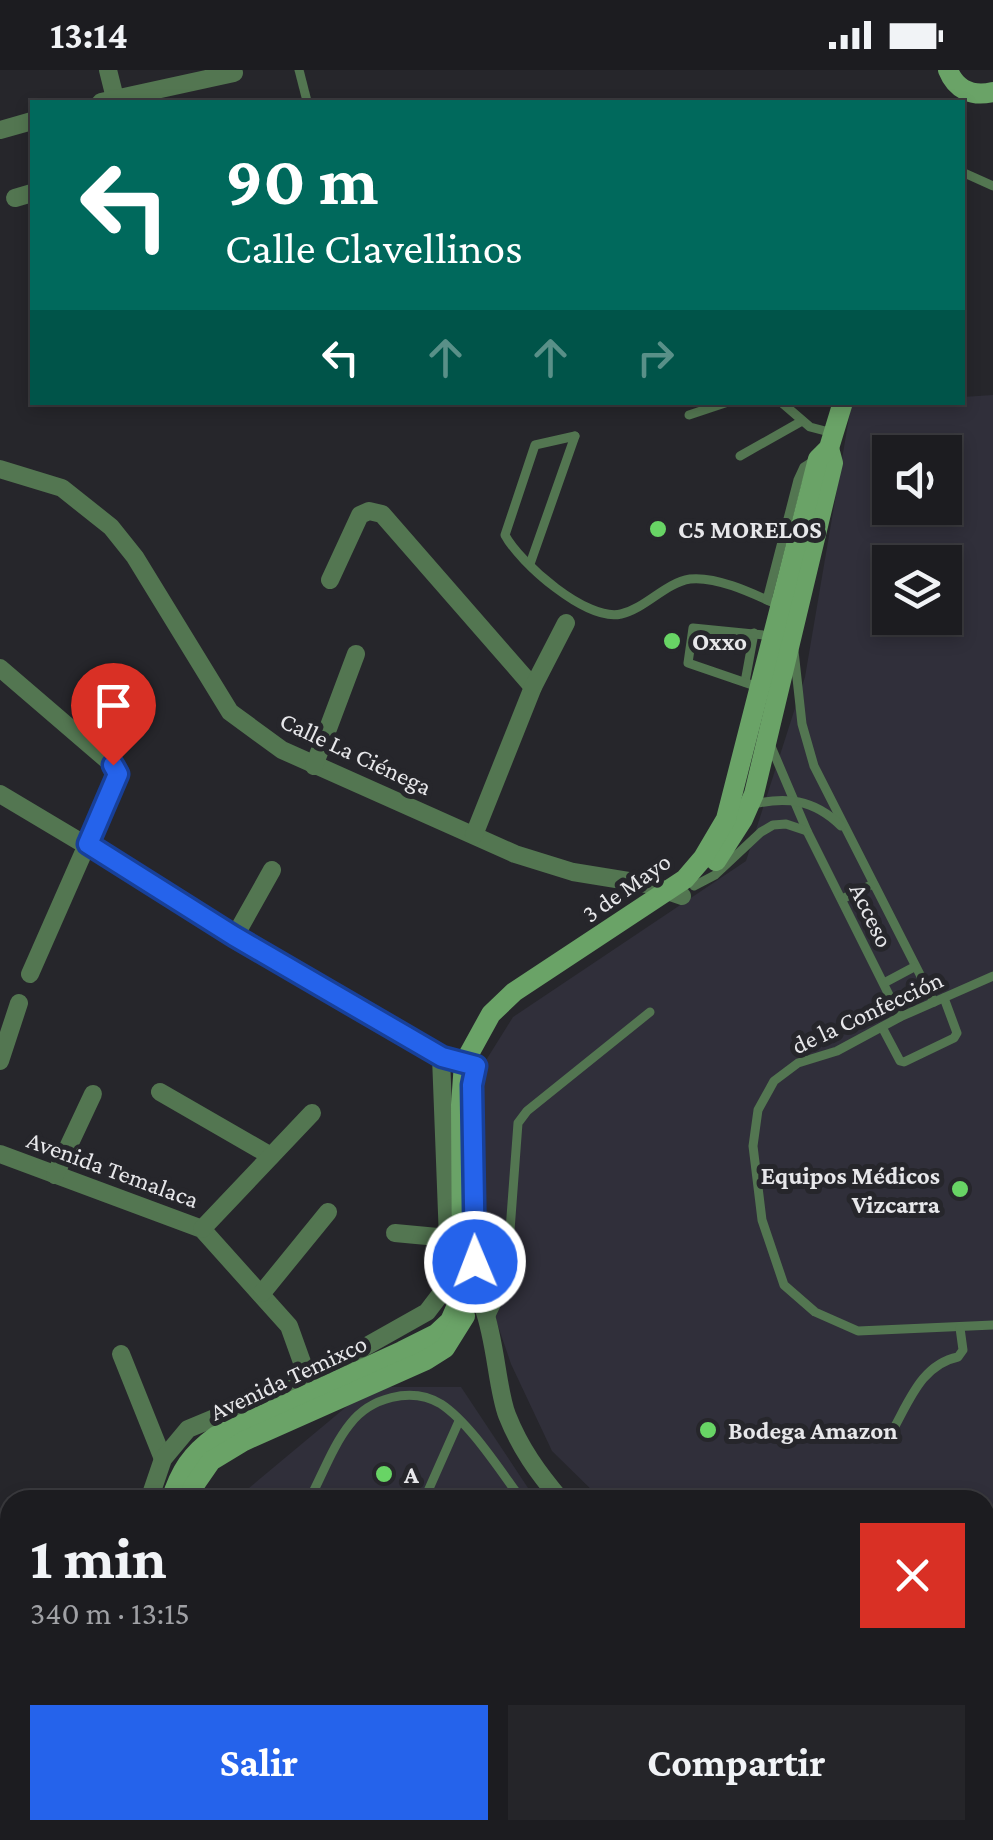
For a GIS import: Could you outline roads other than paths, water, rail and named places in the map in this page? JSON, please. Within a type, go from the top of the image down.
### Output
[{"type":"main road","points":[[948,70],[961,96],[993,92]]},
{"type":"main road","name":"3 de Mayo","points":[[450,1321],[458,1303],[461,1276],[456,1239],[461,1104],[470,1064],[490,1014],[514,992],[682,891],[685,879],[704,858],[727,815],[773,637],[842,405]]},
{"type":"main road","points":[[682,891],[717,860],[749,806],[768,738],[762,688]]},
{"type":"main road","points":[[192,1490],[210,1461],[244,1440],[426,1360],[446,1348],[462,1324],[470,1064]]},
{"type":"main road","name":"Avenida Temixco","points":[[174,1490],[180,1470],[196,1450],[216,1436],[402,1351],[436,1334],[450,1321]]},
{"type":"street","points":[[108,70],[110,100]]},
{"type":"street","points":[[114,100],[234,73]]},
{"type":"street","points":[[0,130],[30,122]]},
{"type":"street","name":"Calle La Ciénega","points":[[0,469],[62,488],[110,527],[136,557],[230,712],[282,750],[515,854],[573,872],[682,891]]},
{"type":"street","points":[[330,580],[360,515],[369,511],[382,514],[533,687]]},
{"type":"street","points":[[474,834],[533,687],[566,623]]},
{"type":"street","points":[[314,766],[356,654]]},
{"type":"street","points":[[0,668],[113,765],[118,774],[30,974]]},
{"type":"street","points":[[0,794],[442,1057],[470,1064]]},
{"type":"street","points":[[234,936],[272,870]]},
{"type":"street","points":[[0,1060],[20,1003]]},
{"type":"street","points":[[395,1233],[456,1239],[442,1057]]},
{"type":"street","points":[[160,1092],[271,1156]]},
{"type":"street","points":[[55,1176],[93,1094]]},
{"type":"street","points":[[202,1228],[312,1113]]},
{"type":"street","name":"Avenida Temalaca","points":[[0,1154],[202,1228],[289,1326],[308,1379]]},
{"type":"street","points":[[262,1293],[328,1212]]},
{"type":"street","points":[[153,1490],[163,1459],[188,1429],[308,1379],[427,1312],[442,1291],[461,1276],[493,1344],[505,1410],[524,1456],[552,1490]]},
{"type":"street","points":[[121,1354],[163,1459]]},
{"type":"lane","points":[[299,70],[306,100]]},
{"type":"lane","points":[[965,173],[993,186]]},
{"type":"lane","points":[[688,414],[718,405]]},
{"type":"lane","points":[[784,405],[810,427],[828,451]]},
{"type":"lane","points":[[740,456],[802,421]]},
{"type":"lane","points":[[530,564],[576,436],[535,446],[505,534],[512,548],[530,564],[566,595],[599,614],[619,614],[686,579],[704,579],[782,607]]},
{"type":"lane","points":[[762,688],[688,663],[693,628],[773,637]]},
{"type":"lane","name":"Acceso","points":[[773,637],[814,766],[914,967],[939,1000]]},
{"type":"lane","name":"Acceso","points":[[754,710],[807,831],[900,1017]]},
{"type":"lane","points":[[727,815],[779,798],[794,800],[830,815],[847,831]]},
{"type":"lane","points":[[682,891],[716,875],[760,832],[773,825],[786,824],[807,831]]},
{"type":"lane","points":[[842,899],[873,884]]},
{"type":"lane","points":[[884,983],[914,967]]},
{"type":"lane","name":"de la Confección","points":[[993,976],[900,1017],[838,1051],[798,1063],[774,1081],[758,1110],[753,1146],[762,1220],[784,1284],[814,1312],[858,1330],[993,1325]]},
{"type":"lane","points":[[882,1027],[904,1062],[954,1038],[957,1032],[939,1000]]},
{"type":"lane","points":[[486,1324],[506,1284],[518,1122],[650,1012]]},
{"type":"lane","points":[[894,1428],[930,1370],[941,1360],[958,1357],[962,1350],[960,1328]]},
{"type":"lane","points":[[314,1490],[350,1423],[382,1397],[419,1397],[440,1404],[460,1422],[514,1490]]},
{"type":"lane","points":[[429,1490],[460,1422]]},
{"type":"place","name":"C5 MORELOS","points":[[658,529]]},
{"type":"place","name":"Oxxo","points":[[672,641]]},
{"type":"place","name":"Equipos Médicos Vizcarra","points":[[960,1189]]},
{"type":"place","name":"Bodega Amazon","points":[[708,1430]]},
{"type":"place","name":"A","points":[[384,1474]]}]
